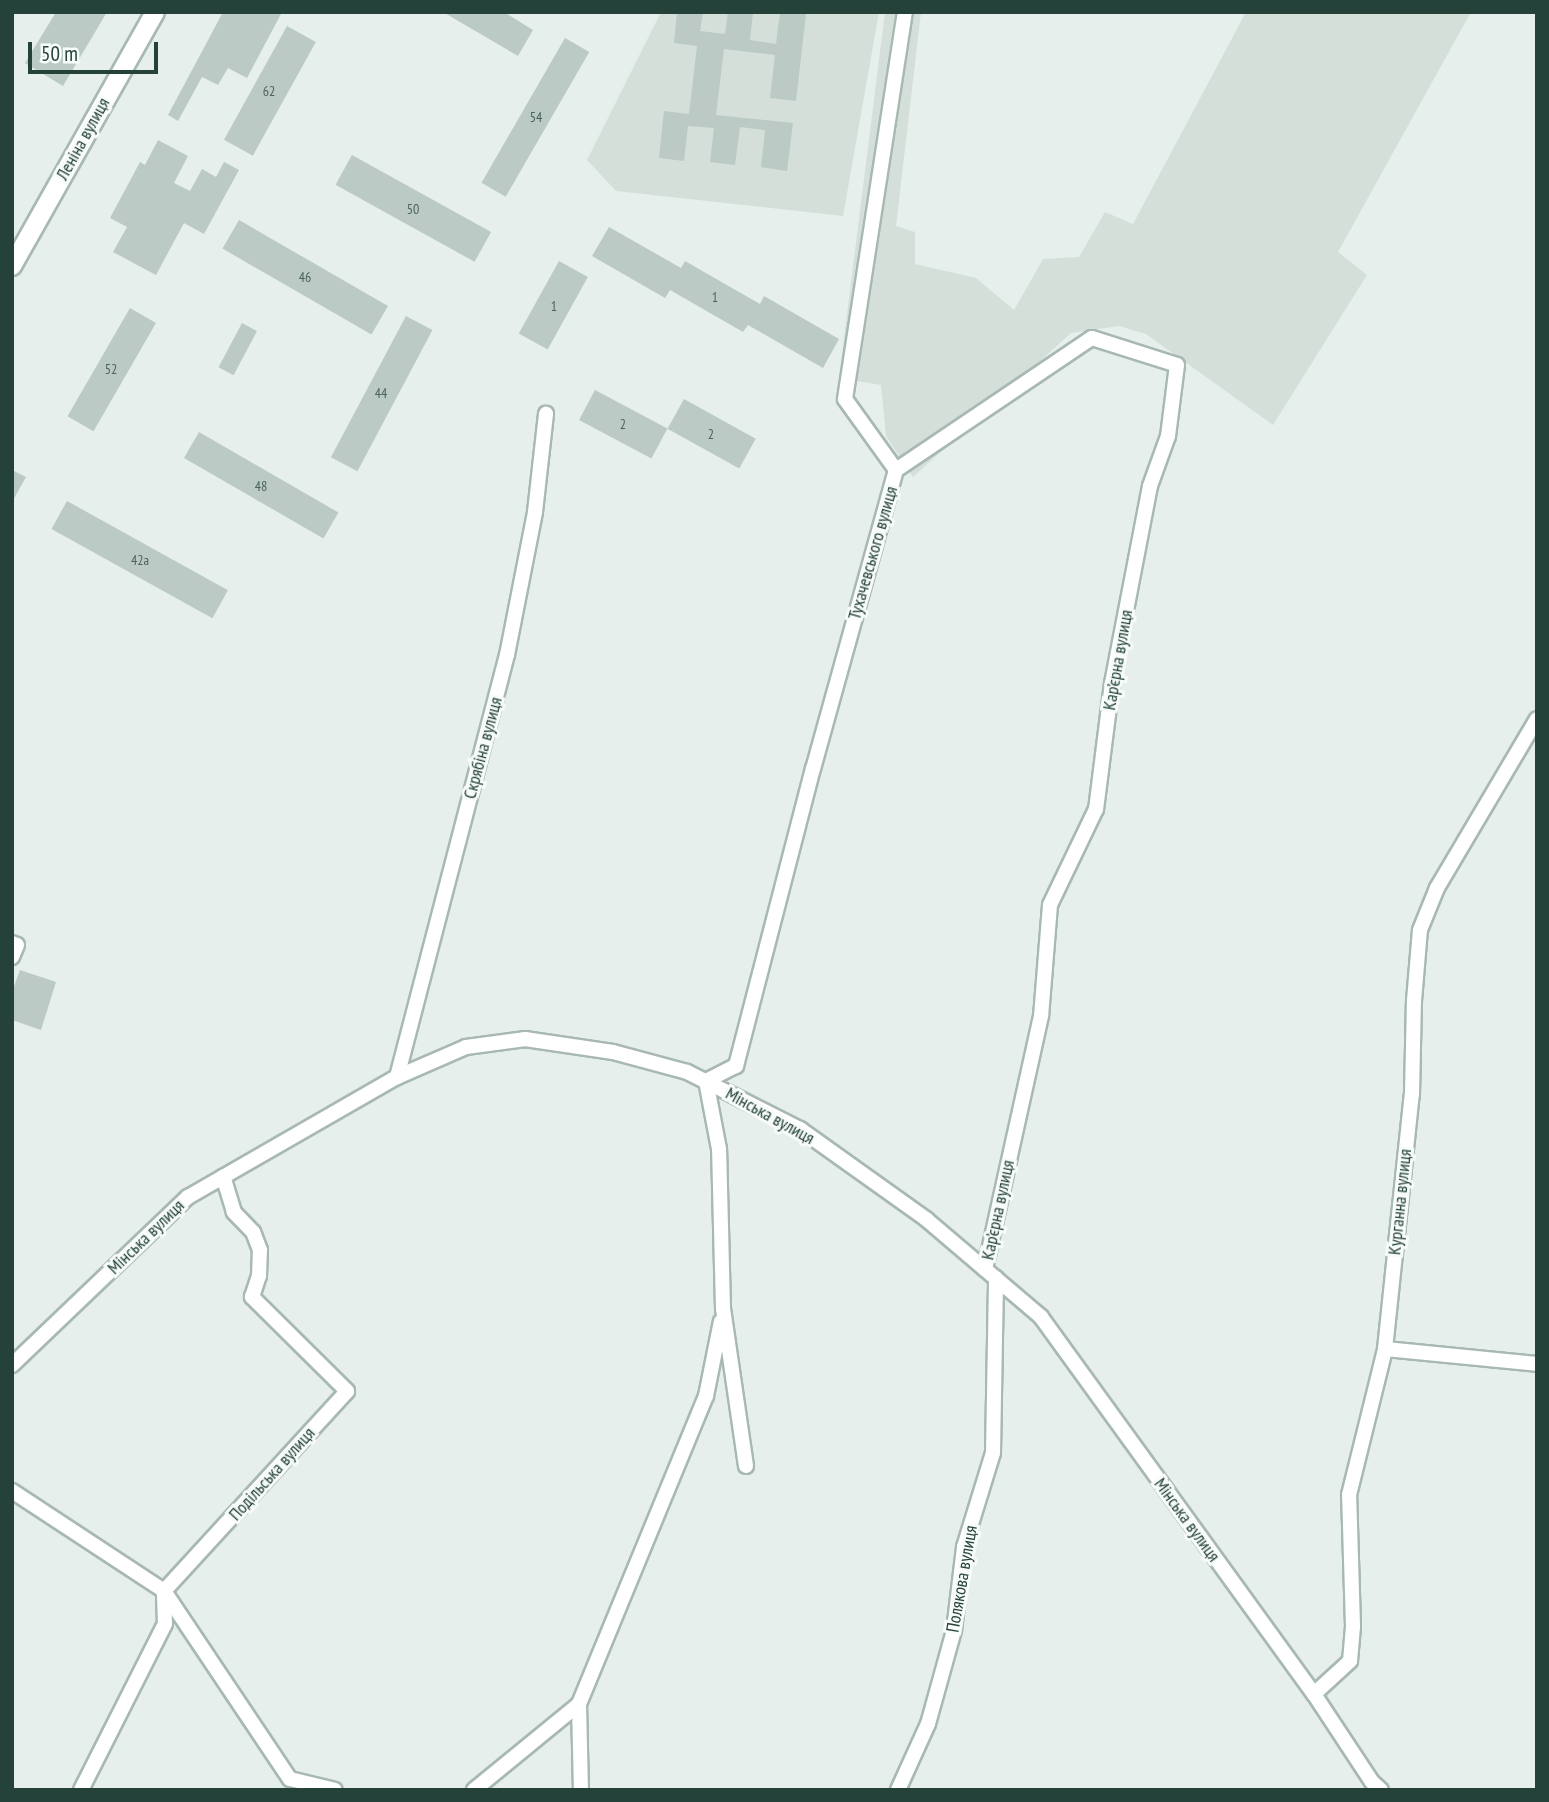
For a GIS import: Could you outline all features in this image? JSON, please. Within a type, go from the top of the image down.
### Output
[{"type":"street","name":"Леніна вулиця","points":[[12,266],[155,12]]},
{"type":"street","name":"Тухачевського вулиця","points":[[706,1081],[736,1066],[813,769],[896,470],[845,398],[905,12]]},
{"type":"street","name":"Кар’єрна вулиця","points":[[896,470],[1092,338],[1177,365],[1168,436],[1150,486],[1112,683],[1096,809],[1050,905],[1041,1016],[990,1274]]},
{"type":"street","name":"Скрябіна вулиця","points":[[397,1077],[507,655],[535,512],[546,414]]},
{"type":"street","name":"Курганна вулиця","points":[[1314,1695],[1350,1661],[1353,1626],[1349,1495],[1385,1349],[1412,1094],[1414,1001],[1420,930],[1437,888],[1537,719]]},
{"type":"street","points":[[12,943],[17,945],[12,957]]},
{"type":"street","name":"Мінська вулиця","points":[[12,1365],[188,1197],[397,1077],[466,1046],[525,1039],[613,1052],[687,1072],[800,1129],[926,1219],[1041,1317],[1314,1695],[1372,1782],[1381,1790]]},
{"type":"street","points":[[706,1081],[719,1149],[723,1309],[746,1466]]},
{"type":"street","name":"Подільська вулиця","points":[[164,1591],[347,1391],[252,1297],[259,1276],[260,1250],[253,1232],[234,1212],[223,1177]]},
{"type":"street","name":"Полякова вулиця","points":[[898,1790],[928,1724],[954,1630],[964,1547],[993,1452],[990,1274]]},
{"type":"street","points":[[581,1790],[579,1704],[706,1396],[723,1309]]},
{"type":"street","points":[[1385,1349],[1537,1364]]},
{"type":"street","points":[[12,1491],[164,1591],[288,1784],[335,1790]]},
{"type":"street","points":[[81,1790],[165,1624],[164,1591]]},
{"type":"street","points":[[474,1790],[579,1704]]},
{"type":"shaded area","points":[[661,12],[879,12],[843,216],[616,191],[587,160]]},
{"type":"shaded area","points":[[885,12],[921,12],[896,226],[915,232],[915,264],[976,278],[1014,310],[1043,259],[1079,257],[1105,212],[1133,224],[1246,12],[1471,12],[1338,252],[1367,275],[1273,425],[1146,334],[1119,326],[1071,333],[913,477],[886,436],[881,385],[839,378]]},
{"type":"building","points":[[56,12],[107,12],[63,86],[25,63]]},
{"type":"building","points":[[223,12],[282,12],[247,78],[228,68],[218,85],[202,77],[178,121],[168,115]]},
{"type":"building","points":[[443,12],[504,12],[533,30],[518,56]]},
{"type":"building","points":[[677,12],[703,12],[700,31],[725,34],[728,12],[753,12],[750,40],[776,44],[780,12],[806,14],[796,101],[770,98],[775,55],[724,49],[716,115],[793,123],[787,171],[761,167],[765,130],[740,127],[735,165],[710,162],[714,128],[688,126],[684,161],[659,158],[664,111],[689,114],[697,46],[674,43]]},
{"type":"building","points":[[287,26],[316,42],[253,156],[224,140]]},
{"type":"building","points":[[565,38],[589,52],[506,197],[482,183]]},
{"type":"building","points":[[158,140],[188,156],[174,183],[190,191],[202,169],[216,177],[224,162],[239,170],[204,234],[184,223],[156,275],[113,252],[127,227],[110,218],[140,162],[145,165]]},
{"type":"building","points":[[352,155],[491,232],[475,262],[336,185]]},
{"type":"building","points":[[239,220],[388,306],[371,335],[222,249]]},
{"type":"building","points":[[609,227],[681,268],[685,261],[760,304],[764,296],[839,339],[823,368],[748,325],[743,332],[670,290],[665,298],[592,256]]},
{"type":"building","points":[[559,261],[588,277],[548,350],[519,334]]},
{"type":"building","points":[[130,308],[156,323],[93,431],[68,416]]},
{"type":"building","points":[[406,316],[432,330],[357,471],[331,457]]},
{"type":"building","points":[[242,323],[257,331],[234,375],[219,367]]},
{"type":"building","points":[[595,390],[667,428],[651,459],[579,420]]},
{"type":"building","points":[[684,399],[756,439],[739,468],[668,429]]},
{"type":"building","points":[[199,432],[338,512],[323,538],[184,458]]},
{"type":"building","points":[[12,470],[26,477],[12,502]]},
{"type":"building","points":[[67,501],[228,590],[212,618],[51,529]]},
{"type":"building","points":[[20,970],[56,982],[41,1030],[12,1020],[12,992]]}]
